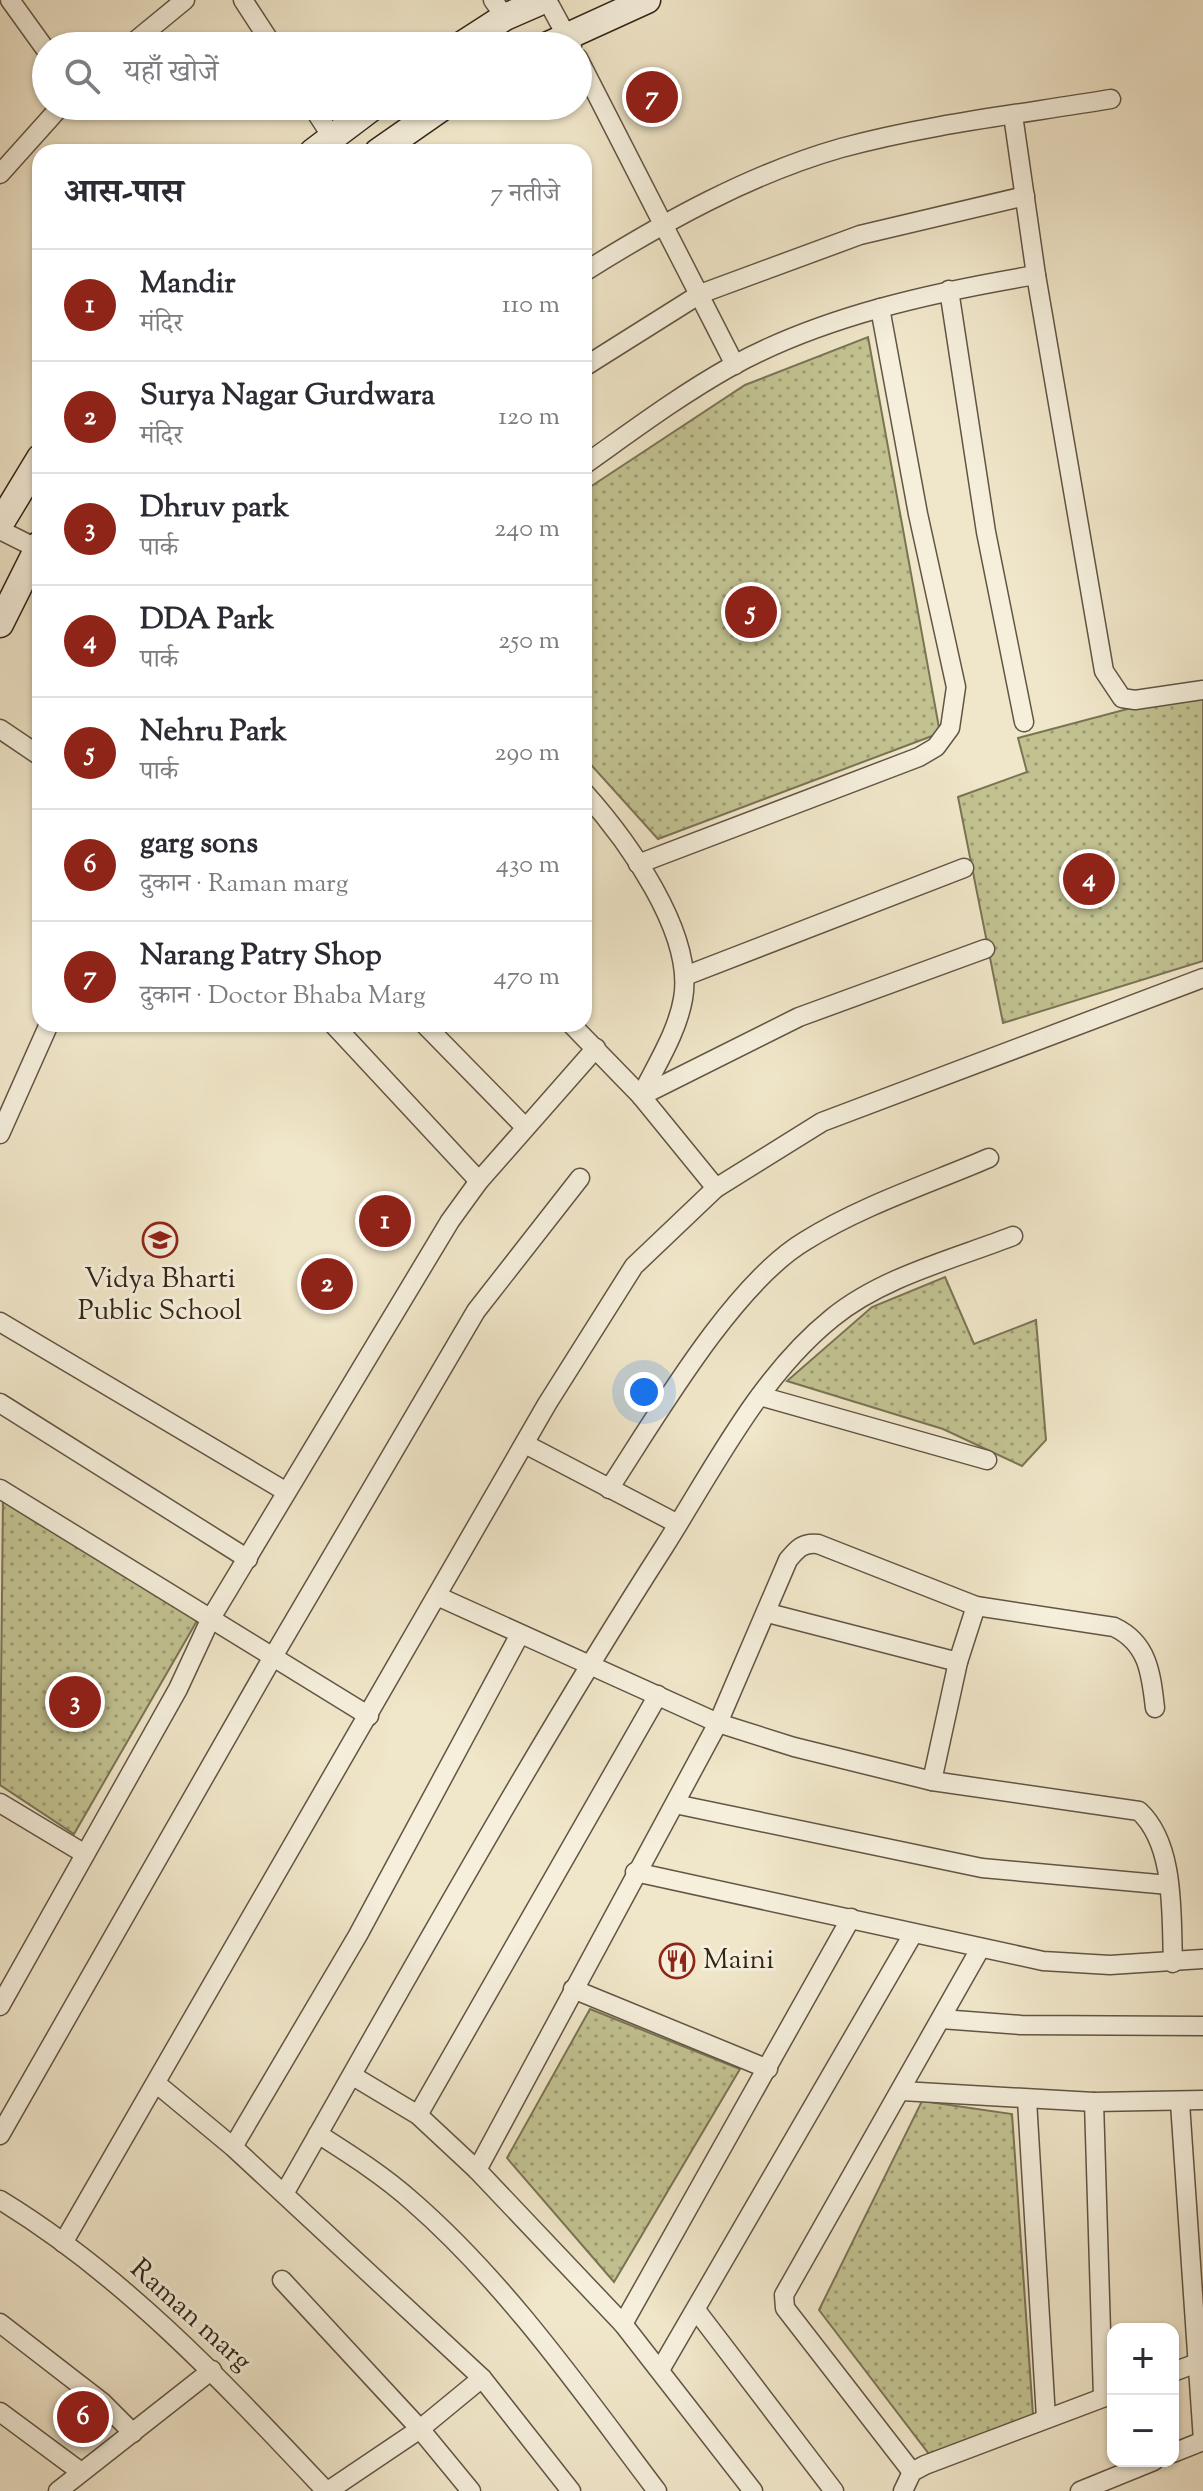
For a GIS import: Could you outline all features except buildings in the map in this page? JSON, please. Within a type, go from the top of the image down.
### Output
[{"type":"street","points":[[10,0],[33,32]]},
{"type":"street","points":[[146,32],[185,0]]},
{"type":"street","points":[[243,0],[264,32]]},
{"type":"street","points":[[474,32],[499,8],[546,0],[560,32]]},
{"type":"street","points":[[591,32],[647,0]]},
{"type":"street","points":[[592,94],[735,365]]},
{"type":"street","points":[[592,267],[662,224],[791,165],[839,149],[901,133],[1111,99]]},
{"type":"street","points":[[1013,115],[1036,275],[1104,671],[1122,698],[1135,700],[1203,690]]},
{"type":"street","points":[[0,174],[48,120]]},
{"type":"street","points":[[316,120],[323,144],[355,120]]},
{"type":"street","points":[[389,144],[424,120]]},
{"type":"street","points":[[592,362],[700,294],[860,235],[1025,196]]},
{"type":"street","points":[[592,459],[689,391],[735,365],[880,308],[949,290],[1036,275]]},
{"type":"street","points":[[949,290],[986,532],[1024,722]]},
{"type":"street","points":[[638,864],[919,757],[936,747],[950,728],[956,687],[918,514],[880,308]]},
{"type":"street","points":[[32,472],[0,527],[32,543]]},
{"type":"street","points":[[0,624],[32,561]]},
{"type":"street","points":[[0,729],[32,751]]},
{"type":"street","points":[[592,803],[638,864],[670,925],[685,976],[674,1030],[641,1096]]},
{"type":"street","points":[[685,976],[964,868]]},
{"type":"street","points":[[641,1096],[799,1017],[985,949]]},
{"type":"street","points":[[63,2243],[525,1444],[634,1266],[716,1188],[822,1122],[1203,978]]},
{"type":"street","points":[[0,1134],[45,1032]]},
{"type":"street","points":[[340,1032],[479,1181]]},
{"type":"street","points":[[432,1032],[525,1127]]},
{"type":"street","points":[[579,1032],[641,1096],[716,1188]]},
{"type":"street","points":[[0,2006],[6,1980],[85,1854],[178,1689],[211,1618],[450,1221],[479,1181],[596,1048]]},
{"type":"street","points":[[609,1489],[742,1296],[770,1268],[804,1241],[989,1158]]},
{"type":"street","points":[[0,2135],[274,1655],[476,1311],[580,1178]]},
{"type":"street","points":[[284,2194],[587,1667],[760,1396],[796,1351],[834,1317],[867,1294],[1013,1236]]},
{"type":"street","points":[[0,1322],[285,1491]]},
{"type":"street","points":[[760,1396],[987,1460]]},
{"type":"street","points":[[0,1403],[248,1559]]},
{"type":"street","points":[[525,1444],[678,1524]]},
{"type":"street","points":[[0,1490],[274,1655],[369,1716]]},
{"type":"street","points":[[477,2170],[718,1723],[768,1613],[788,1560],[808,1543],[976,1606],[1114,1627],[1133,1636],[1151,1672],[1155,1708]]},
{"type":"street","points":[[437,1596],[587,1667],[718,1723],[865,1767],[932,1781],[1139,1811],[1150,1822],[1158,1840],[1169,1885],[1173,1963]]},
{"type":"street","points":[[932,1781],[958,1662],[976,1606]]},
{"type":"street","points":[[768,1613],[958,1662]]},
{"type":"street","points":[[233,2147],[358,1935],[519,1636]]},
{"type":"street","points":[[418,2115],[658,1695]]},
{"type":"street","points":[[0,1803],[85,1854]]},
{"type":"street","points":[[675,1804],[982,1868],[1169,1885]]},
{"type":"street","points":[[635,1872],[1043,1961],[1087,1965],[1173,1963],[1203,1959]]},
{"type":"street","points":[[623,2324],[851,1918]]},
{"type":"street","points":[[660,2370],[775,2167],[913,1934]]},
{"type":"street","points":[[912,2472],[785,2308],[784,2295],[980,1949]]},
{"type":"street","points":[[573,1989],[768,2069]]},
{"type":"street","points":[[941,2019],[1021,2025],[1203,2026]]},
{"type":"street","points":[[353,2076],[418,2115],[477,2170],[623,2324],[753,2491]]},
{"type":"street","points":[[157,2084],[233,2147],[482,2378],[571,2491]]},
{"type":"street","points":[[902,2091],[1027,2100],[1180,2103],[1203,2100]]},
{"type":"street","points":[[1027,2100],[1046,2418]]},
{"type":"street","points":[[1094,2102],[1107,2374]]},
{"type":"street","points":[[1179,2451],[1203,2441],[1180,2103]]},
{"type":"street","points":[[318,2134],[405,2195],[464,2252],[510,2304],[657,2491]]},
{"type":"street","name":"Raman marg","points":[[0,2200],[63,2243],[212,2370],[327,2491]]},
{"type":"street","points":[[282,2280],[420,2429],[471,2491]]},
{"type":"street","points":[[696,2310],[834,2491]]},
{"type":"street","points":[[0,2323],[102,2402],[133,2433]]},
{"type":"street","points":[[1179,2370],[1197,2363]]},
{"type":"street","points":[[58,2491],[212,2370]]},
{"type":"street","points":[[327,2491],[420,2429],[482,2378]]},
{"type":"street","points":[[903,2491],[912,2472],[1107,2395]]},
{"type":"street","points":[[0,2412],[81,2472]]},
{"type":"street","points":[[1080,2491],[1139,2467]]},
{"type":"green space","points":[[868,337],[940,733],[658,839],[592,766],[592,486],[745,385]]},
{"type":"green space","points":[[1203,689],[1203,961],[1003,1023],[958,797],[1027,772],[1018,738]]},
{"type":"green space","points":[[945,1277],[974,1344],[1036,1320],[1046,1440],[1022,1466],[943,1429],[787,1381],[872,1307]]},
{"type":"green space","points":[[3,1497],[198,1619],[74,1834],[0,1785]]},
{"type":"green space","points":[[590,2009],[740,2069],[614,2282],[507,2158]]},
{"type":"green space","points":[[922,2101],[1012,2114],[1033,2415],[929,2454],[819,2310]]},
{"type":"place","name":"Narang Patry Shop","points":[[652,97]]},
{"type":"place","name":"Nehru Park","points":[[751,612]]},
{"type":"place","name":"DDA Park","points":[[1089,879]]},
{"type":"place","name":"Mandir","points":[[385,1221]]},
{"type":"place","name":"Vidya Bharti Public School","points":[[160,1240]]},
{"type":"place","name":"Surya Nagar Gurdwara","points":[[327,1284]]},
{"type":"place","name":"Dhruv park","points":[[75,1702]]},
{"type":"place","name":"Maini","points":[[677,1961]]},
{"type":"place","name":"garg sons","points":[[83,2417]]}]
